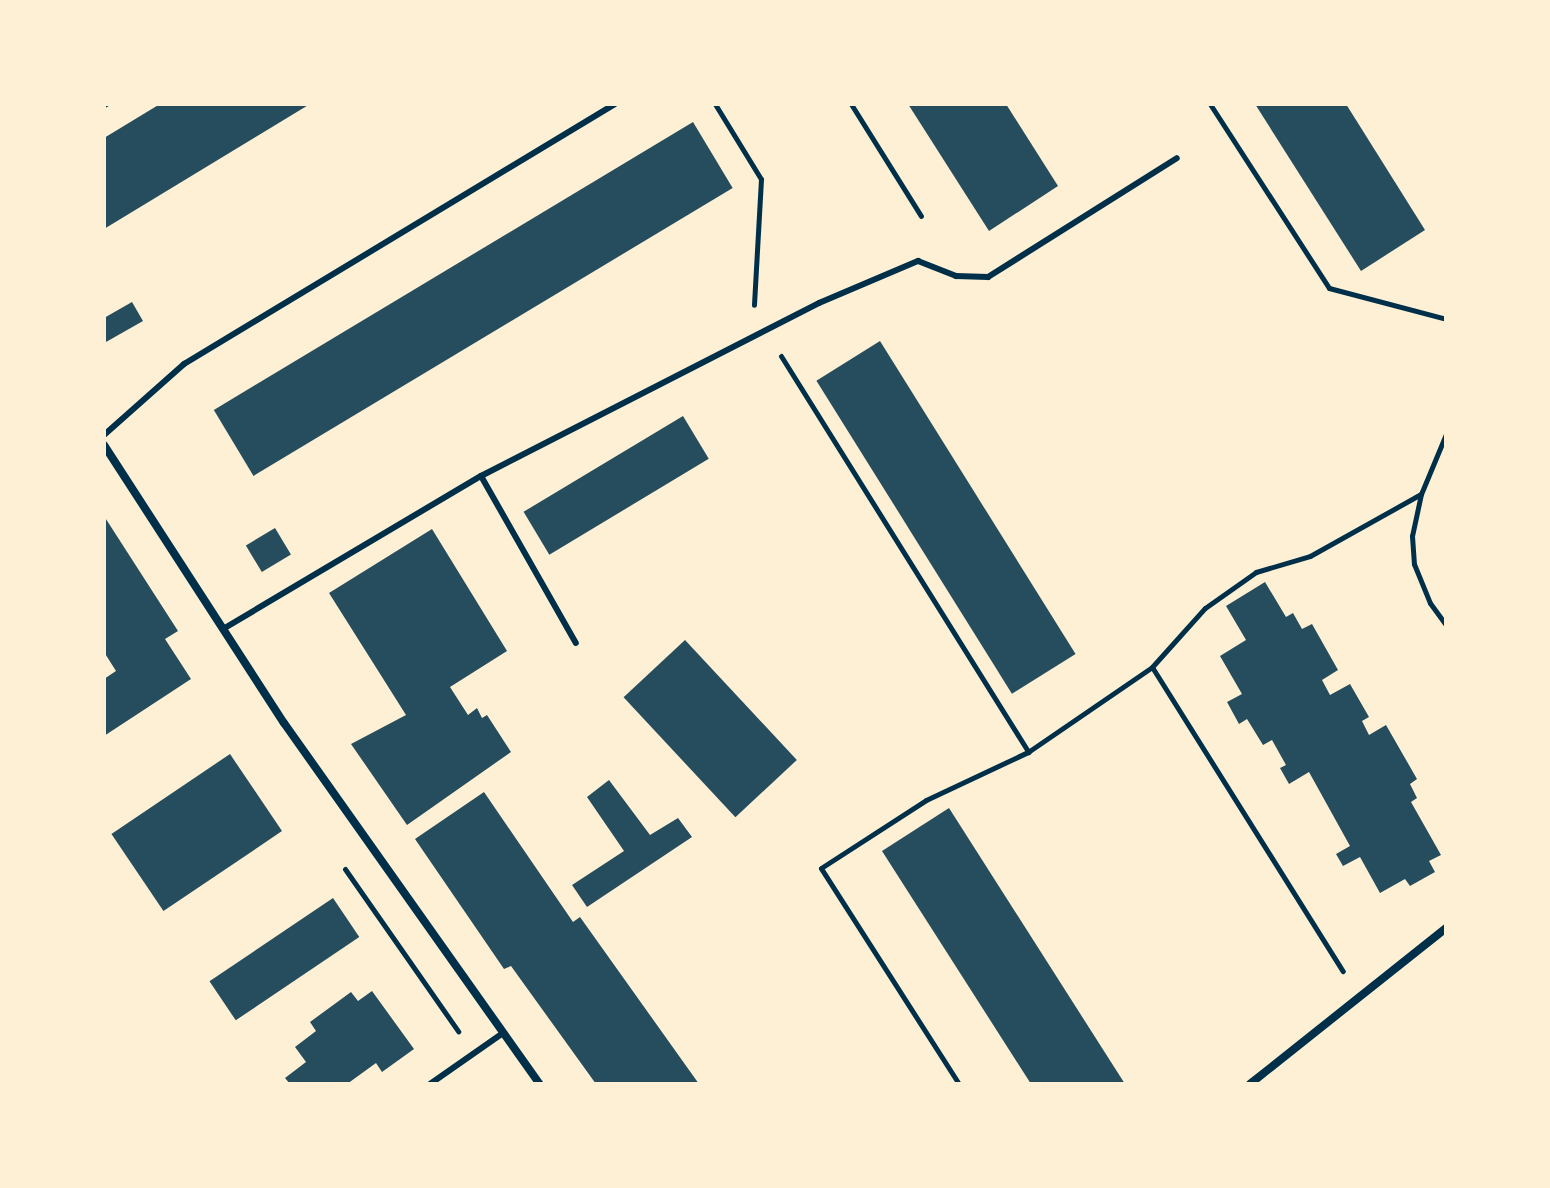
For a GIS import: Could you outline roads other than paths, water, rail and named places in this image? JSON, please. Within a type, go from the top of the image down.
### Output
[{"type":"street","points":[[104,445],[348,817],[540,1084]]},
{"type":"street","points":[[1250,1084],[1446,928]]},
{"type":"lane","points":[[104,435],[184,364],[615,104]]},
{"type":"lane","points":[[223,629],[481,476],[819,303],[918,261],[956,276],[988,277],[1177,158]]},
{"type":"lane","points":[[481,476],[576,643]]},
{"type":"lane","points":[[430,1084],[503,1033]]}]
